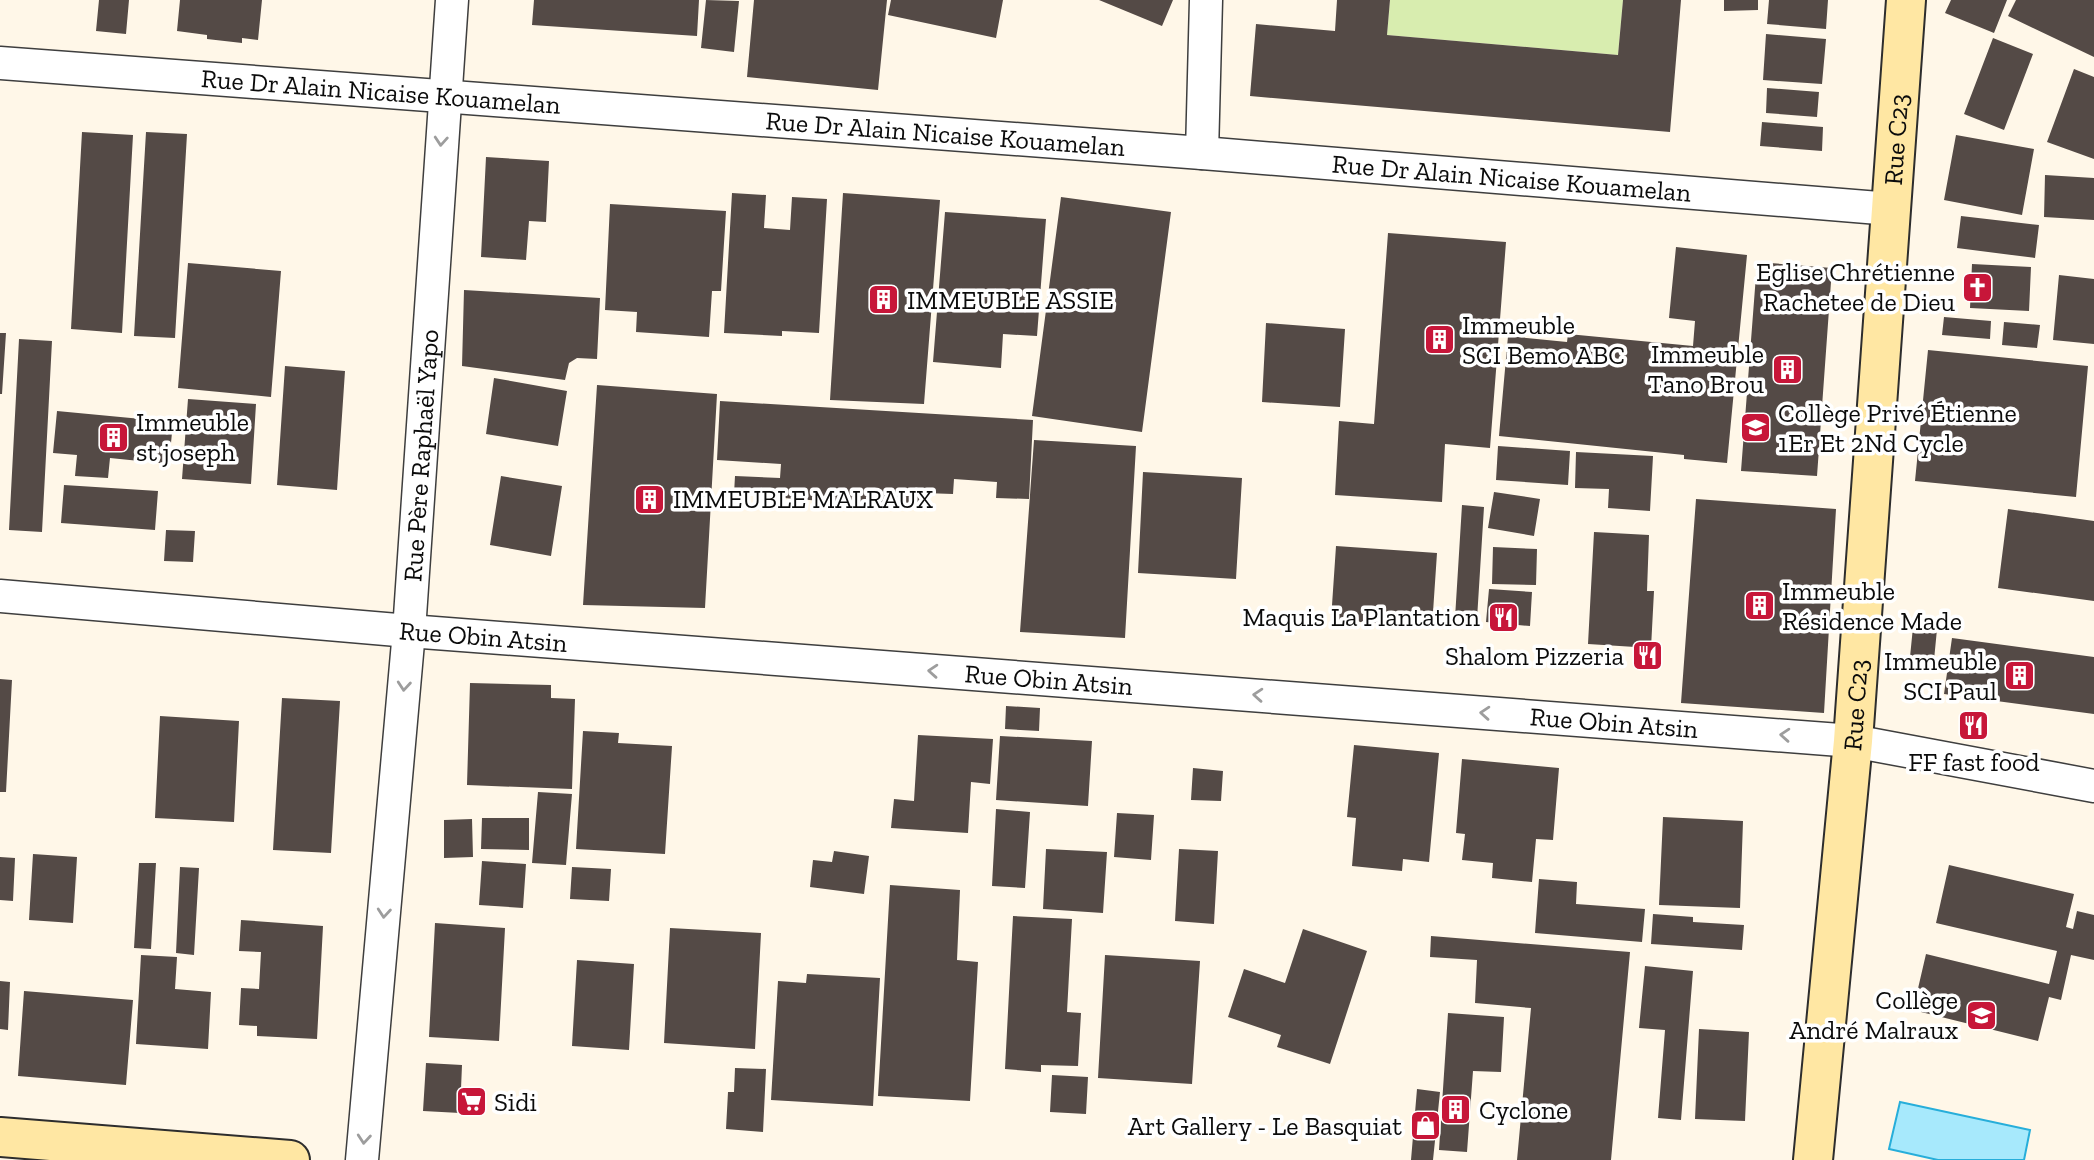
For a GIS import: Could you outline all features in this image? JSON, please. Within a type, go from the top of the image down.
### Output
[{"type":"street","name":"Rue Père Raphaël Yapo","points":[[362,1160],[409,631],[452,0]]},
{"type":"street","points":[[1202,153],[1206,0]]},
{"type":"street","name":"Rue C23","points":[[1813,1160],[1853,741],[1906,0]]},
{"type":"street","name":"Rue Dr Alain Nicaise Kouamelan","points":[[0,63],[1202,153],[1891,209]]},
{"type":"street","name":"Rue Obin Atsin","points":[[0,596],[409,631],[1853,741],[2094,786]]},
{"type":"street","points":[[0,1137],[290,1160]]},
{"type":"green space","points":[[1390,0],[1623,0],[1618,55],[1387,35]]},
{"type":"water","points":[[1900,1102],[2030,1130],[2024,1160],[1938,1160],[1889,1149]]},
{"type":"building","points":[[99,0],[129,0],[126,34],[96,31]]},
{"type":"building","points":[[180,0],[262,0],[258,40],[242,38],[242,43],[207,39],[207,35],[177,31]]},
{"type":"building","points":[[534,0],[699,0],[697,36],[532,25]]},
{"type":"building","points":[[706,0],[739,1],[734,52],[701,48]]},
{"type":"building","points":[[754,0],[887,0],[878,90],[747,77]]},
{"type":"building","points":[[891,0],[1003,0],[996,38],[888,15]]},
{"type":"building","points":[[1099,0],[1173,0],[1162,26]]},
{"type":"building","points":[[1337,0],[1390,0],[1387,35],[1618,55],[1623,0],[1681,0],[1670,132],[1250,96],[1256,24],[1335,31]]},
{"type":"building","points":[[1724,0],[1758,0],[1758,10],[1724,11]]},
{"type":"building","points":[[1769,0],[1828,0],[1826,29],[1767,24]]},
{"type":"building","points":[[1951,0],[2007,0],[1994,33],[1945,13]]},
{"type":"building","points":[[2016,0],[2094,0],[2094,57],[2008,16]]},
{"type":"building","points":[[1766,34],[1826,39],[1822,84],[1763,80]]},
{"type":"building","points":[[1993,38],[2033,54],[2004,130],[1964,114]]},
{"type":"building","points":[[2074,69],[2094,77],[2094,159],[2047,142]]},
{"type":"building","points":[[1767,88],[1819,92],[1817,117],[1766,113]]},
{"type":"building","points":[[1762,122],[1823,127],[1822,151],[1760,146]]},
{"type":"building","points":[[82,132],[133,135],[122,333],[71,329]]},
{"type":"building","points":[[146,132],[187,134],[175,338],[134,336]]},
{"type":"building","points":[[1956,135],[2034,149],[2022,215],[1944,200]]},
{"type":"building","points":[[486,157],[549,161],[546,222],[529,221],[526,260],[481,257]]},
{"type":"building","points":[[2045,175],[2094,178],[2094,220],[2044,217]]},
{"type":"building","points":[[732,193],[766,195],[764,228],[790,230],[792,197],[827,199],[819,333],[782,331],[782,336],[724,333]]},
{"type":"building","name":"IMMEUBLE ASSIE","points":[[843,193],[940,200],[924,404],[830,400]]},
{"type":"building","points":[[1061,197],[1171,212],[1142,432],[1032,416]]},
{"type":"building","points":[[610,204],[726,211],[721,291],[712,291],[709,337],[636,332],[637,312],[605,310]]},
{"type":"building","points":[[945,212],[1046,219],[1037,336],[1003,334],[1001,368],[933,362]]},
{"type":"building","points":[[1961,216],[2039,225],[2035,258],[1957,248]]},
{"type":"building","name":"Immeuble SCI Bemo ABC","points":[[1388,233],[1506,242],[1490,448],[1445,444],[1442,502],[1335,495],[1339,421],[1374,424]]},
{"type":"building","points":[[1676,247],[1747,255],[1727,463],[1684,459],[1684,455],[1499,436],[1508,336],[1567,342],[1568,334],[1693,346],[1695,321],[1669,318]]},
{"type":"building","name":"Immeuble Tano Brou","points":[[1757,262],[1832,268],[1817,476],[1741,471]]},
{"type":"building","points":[[188,263],[281,271],[271,397],[178,388]]},
{"type":"building","points":[[1972,264],[2031,267],[2029,311],[1970,308]]},
{"type":"building","points":[[2059,275],[2094,279],[2094,344],[2053,340]]},
{"type":"building","points":[[464,290],[600,298],[597,359],[577,358],[569,363],[565,380],[462,366]]},
{"type":"building","points":[[1944,317],[1991,321],[1990,339],[1942,335]]},
{"type":"building","points":[[2004,322],[2040,325],[2037,348],[2002,345]]},
{"type":"building","points":[[1266,323],[1345,329],[1340,407],[1262,402]]},
{"type":"building","points":[[0,333],[6,333],[2,394],[0,394]]},
{"type":"building","points":[[19,339],[52,341],[42,532],[9,530]]},
{"type":"building","points":[[1928,350],[2088,366],[2076,497],[1915,481]]},
{"type":"building","points":[[285,366],[345,371],[337,490],[277,485]]},
{"type":"building","points":[[494,378],[567,391],[558,446],[486,434]]},
{"type":"building","name":"IMMEUBLE MALRAUX","points":[[597,385],[717,394],[705,608],[583,605]]},
{"type":"building","points":[[188,399],[256,404],[251,484],[182,479]]},
{"type":"building","points":[[720,401],[1033,420],[1029,499],[996,498],[997,482],[954,479],[953,494],[924,493],[923,509],[734,494],[735,476],[780,478],[781,464],[717,460]]},
{"type":"building","name":"Immeuble st joseph","points":[[57,411],[173,422],[169,464],[110,458],[108,478],[75,476],[77,455],[53,453]]},
{"type":"building","points":[[1034,440],[1136,446],[1125,638],[1020,632]]},
{"type":"building","points":[[1498,446],[1570,451],[1568,485],[1496,480]]},
{"type":"building","points":[[1576,452],[1653,456],[1650,511],[1608,508],[1609,489],[1575,488]]},
{"type":"building","points":[[1143,472],[1242,478],[1236,579],[1138,573]]},
{"type":"building","points":[[501,476],[562,486],[551,556],[490,545]]},
{"type":"building","points":[[64,485],[158,491],[155,530],[61,523]]},
{"type":"building","points":[[1494,492],[1540,499],[1534,536],[1488,528]]},
{"type":"building","name":"Immeuble Résidence Made","points":[[1696,499],[1836,509],[1824,713],[1681,703]]},
{"type":"building","points":[[1462,505],[1484,507],[1477,619],[1455,618]]},
{"type":"building","points":[[2008,509],[2094,521],[2094,601],[1998,588]]},
{"type":"building","points":[[166,530],[195,531],[193,562],[164,561]]},
{"type":"building","points":[[1594,532],[1649,535],[1647,591],[1654,591],[1651,648],[1588,644]]},
{"type":"building","points":[[1336,546],[1437,553],[1432,627],[1331,620]]},
{"type":"building","points":[[1493,547],[1537,549],[1536,585],[1492,584]]},
{"type":"building","points":[[1489,589],[1532,592],[1530,626],[1486,622]]},
{"type":"building","points":[[1914,617],[1938,619],[1934,660],[1910,657]]},
{"type":"building","name":"Immeuble SCI Paul","points":[[1952,638],[2094,657],[2094,714],[1944,694]]},
{"type":"building","points":[[0,679],[12,680],[6,792],[0,792]]},
{"type":"building","points":[[470,683],[551,685],[551,698],[575,699],[572,789],[467,785]]},
{"type":"building","points":[[282,698],[340,701],[331,853],[273,850]]},
{"type":"building","points":[[1006,706],[1040,708],[1039,731],[1005,729]]},
{"type":"building","points":[[160,716],[239,721],[234,822],[155,818]]},
{"type":"building","points":[[583,731],[619,733],[618,743],[672,746],[665,854],[576,849]]},
{"type":"building","points":[[918,735],[993,739],[990,784],[971,782],[968,833],[891,828],[894,799],[914,801]]},
{"type":"building","points":[[1000,736],[1092,741],[1088,806],[996,800]]},
{"type":"building","points":[[1354,745],[1439,753],[1429,862],[1403,859],[1402,871],[1352,866],[1356,818],[1347,817]]},
{"type":"building","points":[[1462,759],[1559,768],[1553,840],[1536,839],[1532,882],[1492,878],[1493,863],[1462,860],[1465,834],[1456,833]]},
{"type":"building","points":[[1193,768],[1223,771],[1221,801],[1191,800]]},
{"type":"building","points":[[538,792],[572,794],[566,865],[532,863]]},
{"type":"building","points":[[996,809],[1030,812],[1025,888],[992,886]]},
{"type":"building","points":[[1117,813],[1154,815],[1151,860],[1114,857]]},
{"type":"building","points":[[1663,817],[1743,821],[1740,908],[1659,905]]},
{"type":"building","points":[[482,818],[529,818],[529,850],[481,849]]},
{"type":"building","points":[[472,819],[473,857],[444,858],[444,820]]},
{"type":"building","points":[[1046,849],[1107,852],[1103,913],[1043,909]]},
{"type":"building","points":[[1179,849],[1218,851],[1214,924],[1175,921]]},
{"type":"building","points":[[834,851],[869,856],[864,894],[810,887],[813,860],[832,862]]},
{"type":"building","points":[[33,854],[77,857],[73,923],[29,920]]},
{"type":"building","points":[[0,857],[15,858],[13,901],[0,900]]},
{"type":"building","points":[[482,861],[526,864],[523,908],[479,905]]},
{"type":"building","points":[[139,863],[156,863],[151,949],[134,948]]},
{"type":"building","points":[[1949,865],[2074,894],[2066,927],[2073,929],[2077,911],[2094,915],[2094,960],[2071,955],[2061,1000],[2049,997],[2038,1041],[1913,1010],[1926,954],[2049,984],[2057,951],[1936,923]]},
{"type":"building","points":[[180,867],[199,868],[194,955],[176,953]]},
{"type":"building","points":[[572,867],[611,869],[609,901],[570,899]]},
{"type":"building","points":[[1539,879],[1577,882],[1576,904],[1645,909],[1642,942],[1535,933]]},
{"type":"building","points":[[890,885],[960,890],[957,960],[978,962],[970,1101],[878,1096]]},
{"type":"building","points":[[1653,914],[1693,917],[1693,922],[1744,925],[1742,950],[1651,944]]},
{"type":"building","points":[[1013,916],[1072,919],[1067,1012],[1081,1013],[1078,1066],[1041,1065],[1041,1072],[1005,1069]]},
{"type":"building","points":[[241,920],[323,926],[317,1039],[257,1036],[257,1026],[239,1025],[241,988],[259,989],[261,952],[239,951]]},
{"type":"building","points":[[435,923],[505,928],[499,1041],[429,1037]]},
{"type":"building","points":[[670,928],[761,933],[755,1049],[664,1043]]},
{"type":"building","points":[[1303,929],[1367,951],[1330,1064],[1277,1047],[1281,1035],[1228,1017],[1244,969],[1285,983]]},
{"type":"building","points":[[1431,936],[1630,952],[1611,1160],[1517,1160],[1531,1008],[1475,1003],[1477,960],[1430,957]]},
{"type":"building","points":[[141,955],[177,957],[175,989],[211,992],[208,1049],[136,1044]]},
{"type":"building","points":[[1105,955],[1200,961],[1192,1084],[1098,1078]]},
{"type":"building","points":[[577,960],[634,964],[629,1050],[572,1046]]},
{"type":"building","points":[[1645,966],[1693,971],[1681,1120],[1658,1118],[1665,1030],[1639,1028]]},
{"type":"building","points":[[807,974],[880,978],[873,1106],[771,1100],[778,981],[806,983]]},
{"type":"building","points":[[0,981],[10,982],[8,1030],[0,1029]]},
{"type":"building","points":[[24,991],[133,1000],[126,1085],[18,1076]]},
{"type":"building","points":[[1448,1013],[1504,1017],[1501,1072],[1473,1071],[1467,1152],[1439,1150]]},
{"type":"building","points":[[1699,1029],[1749,1032],[1745,1121],[1695,1119]]},
{"type":"building","points":[[426,1063],[462,1065],[460,1113],[423,1111]]},
{"type":"building","points":[[735,1068],[766,1069],[763,1132],[726,1129],[728,1092],[734,1092]]},
{"type":"building","points":[[1052,1075],[1088,1077],[1086,1114],[1050,1112]]},
{"type":"building","name":"Art Gallery - Le Basquiat","points":[[1417,1089],[1440,1092],[1433,1160],[1411,1160]]},
{"type":"place","name":"Eglise Chrétienne Rachetee de Dieu","points":[[1978,287]]},
{"type":"place","name":"IMMEUBLE ASSIE","points":[[884,300]]},
{"type":"place","name":"Immeuble SCI Bemo ABC","points":[[1439,340]]},
{"type":"place","name":"Immeuble Tano Brou","points":[[1787,369]]},
{"type":"place","name":"Collège Privé Étienne 1Er Et 2Nd Cycle","points":[[1755,428]]},
{"type":"place","name":"Immeuble st joseph","points":[[113,437]]},
{"type":"place","name":"IMMEUBLE MALRAUX","points":[[650,499]]},
{"type":"place","name":"Immeuble Résidence Made","points":[[1759,606]]},
{"type":"place","name":"Maquis La Plantation","points":[[1503,617]]},
{"type":"place","name":"Shalom Pizzeria","points":[[1647,656]]},
{"type":"place","name":"Immeuble SCI Paul","points":[[2020,676]]},
{"type":"place","name":"FF fast food","points":[[1974,726]]},
{"type":"place","name":"Collège André Malraux","points":[[1981,1015]]},
{"type":"place","name":"Sidi","points":[[471,1102]]},
{"type":"place","name":"Cyclone","points":[[1456,1110]]},
{"type":"place","name":"Art Gallery - Le Basquiat","points":[[1425,1126]]}]
